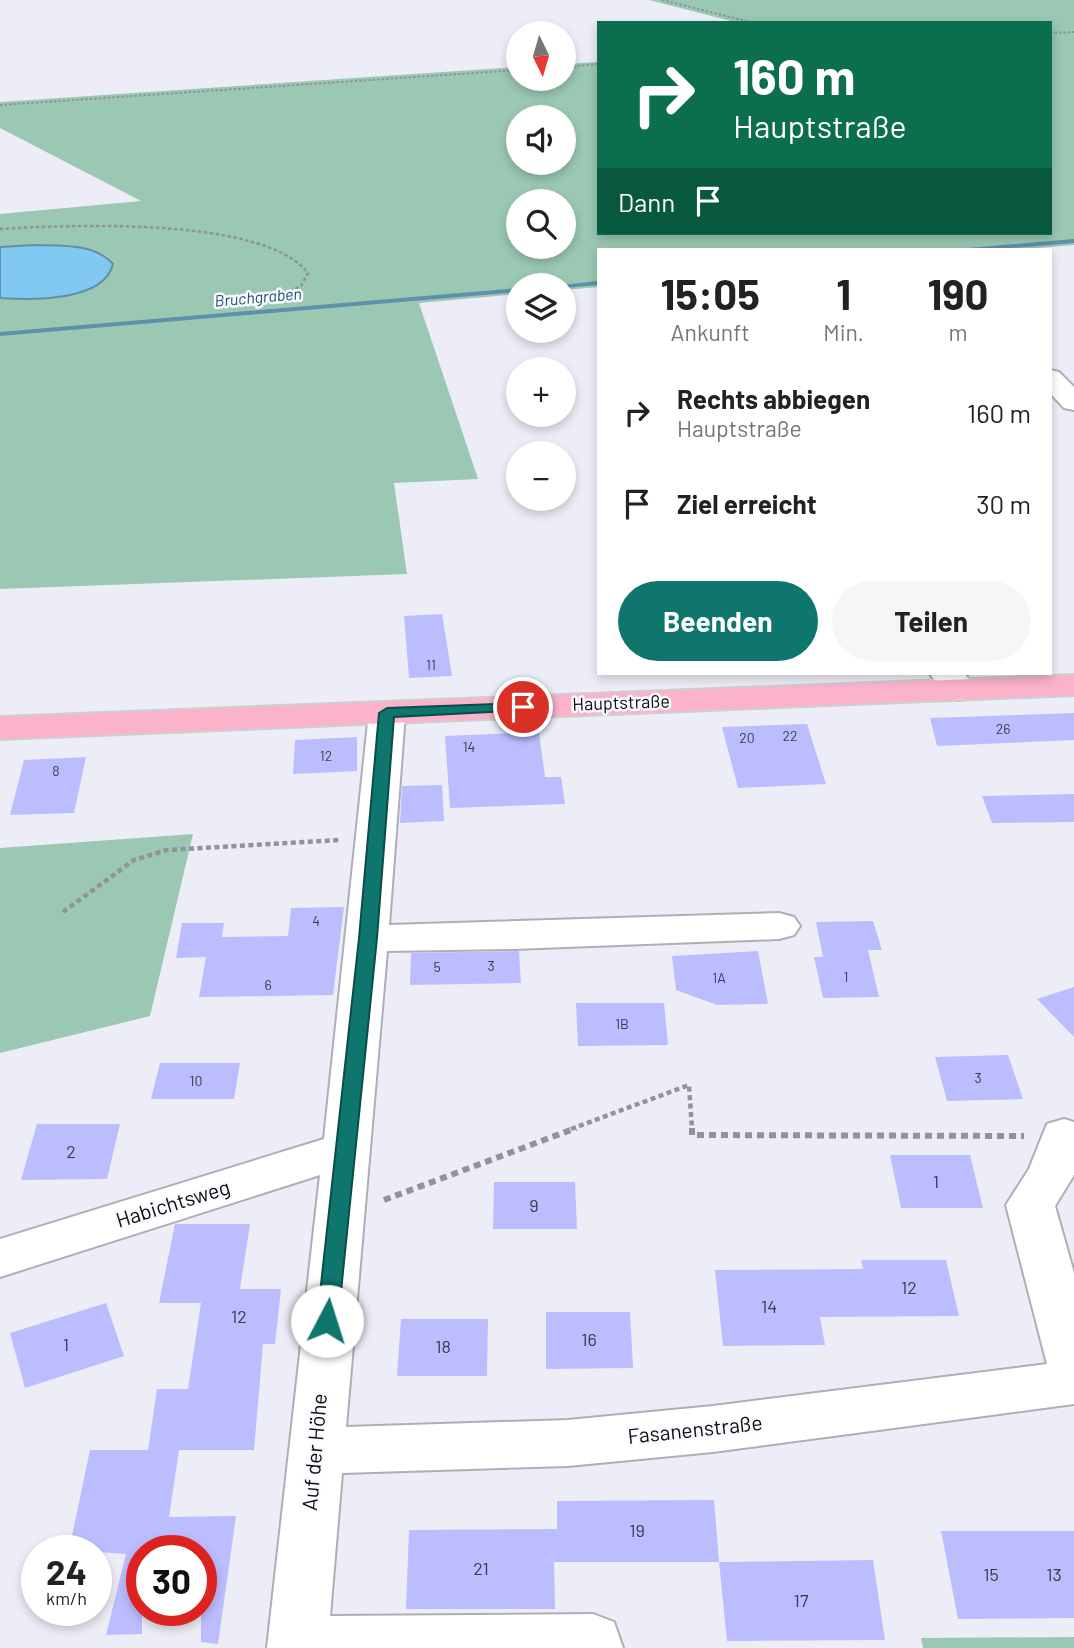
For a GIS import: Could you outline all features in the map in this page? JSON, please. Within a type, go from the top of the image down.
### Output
[{"type":"main road","name":"Hauptstraße","points":[[0,728],[387,713],[953,682],[1074,685]]},
{"type":"street","points":[[1052,380],[1074,402]]},
{"type":"street","name":"Auf der Höhe","points":[[297,1646],[368,938],[387,713]]},
{"type":"street","points":[[368,938],[779,926]]},
{"type":"street","name":"Habichtsweg","points":[[0,1258],[345,1150]]},
{"type":"street","points":[[1057,1155],[1030,1205],[1074,1364]]},
{"type":"street","name":"Fasanenstraße","points":[[315,1451],[568,1443],[713,1429],[1074,1382]]},
{"type":"street","points":[[297,1646],[593,1642],[593,1648]]},
{"type":"path","points":[[662,0],[746,21]]},
{"type":"path","points":[[1052,33],[1074,32]]},
{"type":"path","points":[[576,66],[597,64]]},
{"type":"path","points":[[0,105],[506,71]]},
{"type":"path","points":[[0,229],[142,227],[190,229],[229,236],[289,257],[307,272],[301,286],[266,302]]},
{"type":"path","points":[[63,912],[134,860],[167,850],[376,838]]},
{"type":"path","points":[[338,1217],[689,1085],[692,1135],[1057,1155]]},
{"type":"green space","points":[[649,0],[1074,0],[1074,245],[1037,248],[597,248],[597,287],[576,289],[576,273],[506,273],[506,295],[419,303],[478,479],[394,483],[407,574],[0,589],[0,214],[141,201],[0,128],[0,102],[506,68],[506,91],[576,91],[576,63],[597,62],[597,235],[1052,235],[1052,21],[731,21]]},
{"type":"green space","points":[[193,834],[150,1016],[0,1053],[0,848]]},
{"type":"green space","points":[[1074,1637],[1074,1648],[923,1648],[921,1638]]},
{"type":"water","points":[[35,245],[87,249],[97,252],[113,264],[107,276],[96,286],[81,292],[47,298],[0,298],[0,247]]},
{"type":"building","points":[[442,614],[452,676],[409,678],[404,616]]},
{"type":"building","points":[[1074,713],[1074,740],[937,746],[930,718]]},
{"type":"building","points":[[807,724],[826,784],[738,788],[722,727]]},
{"type":"building","points":[[539,733],[545,777],[561,777],[565,804],[450,808],[445,736]]},
{"type":"building","points":[[357,737],[357,771],[293,774],[295,740]]},
{"type":"building","points":[[86,757],[74,813],[10,815],[24,760]]},
{"type":"building","points":[[442,785],[444,821],[400,823],[402,786]]},
{"type":"building","points":[[1074,794],[1074,822],[992,823],[982,796]]},
{"type":"building","points":[[344,907],[333,995],[199,997],[206,957],[176,958],[182,923],[224,923],[222,937],[288,936],[291,908]]},
{"type":"building","points":[[873,921],[882,950],[868,950],[879,997],[823,998],[814,957],[823,957],[816,922]]},
{"type":"building","points":[[519,951],[521,983],[410,985],[411,953]]},
{"type":"building","points":[[758,951],[768,1004],[717,1005],[676,990],[672,956]]},
{"type":"building","points":[[1074,987],[1074,1037],[1037,999]]},
{"type":"building","points":[[576,1003],[664,1003],[668,1045],[578,1046]]},
{"type":"building","points":[[1008,1055],[1023,1099],[947,1101],[935,1057]]},
{"type":"building","points":[[160,1063],[240,1063],[234,1099],[151,1099]]},
{"type":"building","points":[[37,1124],[120,1124],[107,1179],[21,1180]]},
{"type":"building","points":[[890,1155],[970,1155],[983,1208],[901,1208]]},
{"type":"building","points":[[494,1182],[575,1182],[577,1229],[493,1229]]},
{"type":"building","points":[[175,1224],[250,1224],[240,1289],[281,1289],[275,1344],[263,1344],[254,1450],[179,1450],[169,1517],[236,1516],[218,1644],[201,1642],[201,1626],[217,1626],[217,1535],[126,1535],[126,1554],[112,1553],[112,1535],[72,1535],[90,1450],[148,1450],[157,1389],[188,1389],[201,1303],[159,1303]]},
{"type":"building","points":[[861,1260],[946,1260],[959,1316],[820,1317],[825,1345],[723,1346],[715,1270],[863,1269]]},
{"type":"building","points":[[106,1303],[124,1356],[25,1388],[10,1333]]},
{"type":"building","points":[[546,1312],[630,1312],[633,1368],[546,1369]]},
{"type":"building","points":[[401,1319],[488,1319],[487,1376],[397,1376]]},
{"type":"building","points":[[714,1500],[719,1562],[554,1562],[555,1609],[406,1609],[409,1530],[557,1529],[557,1501]]},
{"type":"building","points":[[941,1531],[1074,1531],[1074,1618],[958,1619]]},
{"type":"building","points":[[126,1554],[126,1626],[142,1626],[142,1634],[106,1635],[108,1626],[112,1626],[112,1611]]},
{"type":"building","points":[[873,1560],[885,1640],[727,1641],[719,1562]]},
{"type":"waterway","name":"Bruchgraben","points":[[992,248],[1074,241]]},
{"type":"waterway","name":"Bruchgraben","points":[[576,285],[597,283]]},
{"type":"waterway","name":"Bruchgraben","points":[[0,334],[506,291]]},
{"type":"route","points":[[327,1321],[368,938],[387,713],[523,707]]}]
